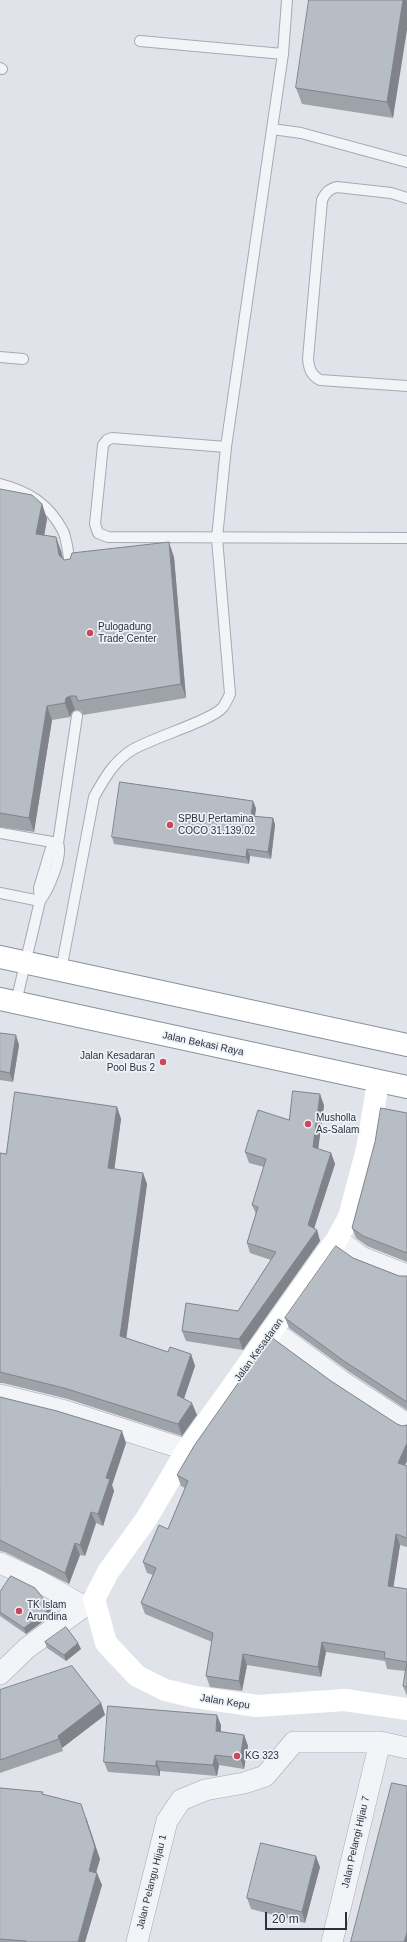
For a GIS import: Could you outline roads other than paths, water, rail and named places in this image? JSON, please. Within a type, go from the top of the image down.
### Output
[{"type":"main road","points":[[0,957],[407,1045]]},
{"type":"main road","name":"Jalan Bekasi Raya","points":[[8,1001],[378,1082],[407,1087]]},
{"type":"main road","name":"Jalan Kesadaran","points":[[88,1603],[108,1572],[147,1518],[187,1450],[337,1239],[349,1217],[367,1149],[378,1082]]},
{"type":"main road","name":"Jalan Kepu","points":[[88,1603],[106,1643],[137,1676],[165,1690],[196,1697],[257,1706],[345,1700],[407,1709]]},
{"type":"street","points":[[337,1239],[361,1257],[407,1275]]},
{"type":"street","points":[[273,1330],[341,1381],[407,1424]]},
{"type":"street","points":[[0,1395],[65,1411],[187,1450]]},
{"type":"street","points":[[0,1563],[88,1603],[27,1648],[0,1674]]},
{"type":"street","name":"Jalan Pelangu Hijau 1","points":[[137,1942],[167,1821],[180,1800],[205,1790],[244,1783],[265,1776],[294,1742],[380,1742],[407,1748]]},
{"type":"street","name":"Jalan Pelangi Hijau 7","points":[[332,1942],[380,1742]]},
{"type":"lane","points":[[61,970],[94,797],[108,771],[131,750],[162,735],[208,718],[223,708],[230,694],[217,538],[226,447],[283,54],[287,0]]},
{"type":"lane","points":[[140,41],[283,54]]},
{"type":"lane","points":[[272,130],[301,133],[407,162]]},
{"type":"lane","points":[[407,198],[391,193],[337,187],[330,189],[325,193],[322,200],[308,359],[309,368],[313,377],[320,380],[407,386]]},
{"type":"lane","points":[[0,357],[23,359]]},
{"type":"lane","points":[[226,447],[112,438],[106,440],[103,445],[95,524],[98,533],[108,537],[407,538]]},
{"type":"lane","points":[[0,484],[18,488],[45,505],[63,532],[71,568]]},
{"type":"lane","points":[[8,1001],[25,962],[40,901],[48,890],[60,849],[58,842],[77,716]]},
{"type":"lane","points":[[0,833],[58,842]]},
{"type":"lane","points":[[0,893],[40,901]]},
{"type":"place","name":"Pulogadung Trade Center","points":[[90,633]]},
{"type":"place","name":"SPBU Pertamina COCO 31.139.02","points":[[170,825]]},
{"type":"place","name":"Jalan Kesadaran Pool Bus 2","points":[[163,1062]]},
{"type":"place","name":"Musholla As-Salam","points":[[308,1124]]},
{"type":"place","name":"TK Islam Arundina","points":[[19,1611]]},
{"type":"place","name":"KG 323","points":[[237,1756]]}]
